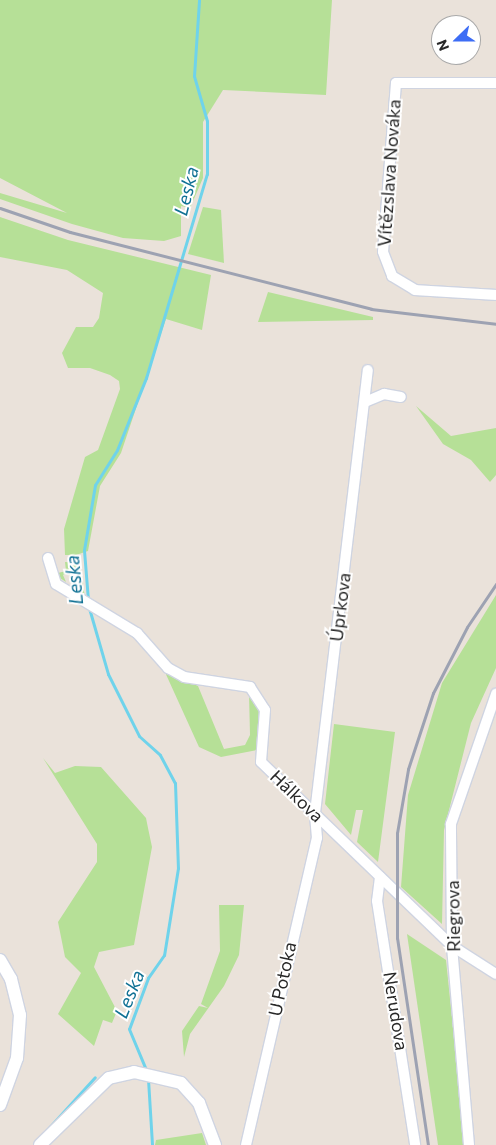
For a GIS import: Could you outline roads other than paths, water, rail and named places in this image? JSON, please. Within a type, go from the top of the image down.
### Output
[{"type":"street","name":"Vítězslava Nováka","points":[[496,82],[398,81],[385,197],[386,267],[415,290],[496,295]]},
{"type":"street","name":"Úprkova","points":[[316,813],[368,370]]},
{"type":"street","points":[[364,402],[384,394],[402,397]]},
{"type":"street","name":"Hálkova","points":[[48,558],[56,584],[95,605],[137,633],[168,668],[184,677],[250,687],[265,710],[261,762],[452,946],[496,974]]},
{"type":"street","name":"Riegrova","points":[[469,1145],[452,946],[452,824],[496,694]]},
{"type":"street","name":"U Potoka","points":[[246,1145],[317,838],[316,813]]},
{"type":"street","name":"Nerudova","points":[[380,878],[377,901],[415,1145]]},
{"type":"street","points":[[0,960],[11,979],[20,1015],[17,1058],[0,1105]]},
{"type":"street","points":[[40,1145],[109,1078],[134,1072],[158,1074],[181,1083],[199,1102],[215,1145]]},
{"type":"waterway","name":"Leska","points":[[88,600],[84,550],[95,485],[117,450],[146,378],[207,174],[207,121],[194,76],[199,0]]},
{"type":"waterway","name":"Leska","points":[[89,608],[108,674],[139,736],[160,755],[175,783],[178,868],[164,955],[148,978],[129,1029],[147,1072]]},
{"type":"waterway","points":[[45,1132],[95,1077]]},
{"type":"waterway","name":"Leska","points":[[148,1079],[152,1145]]},
{"type":"railway","points":[[0,208],[70,232],[371,309],[496,324]]},
{"type":"railway","points":[[428,1145],[397,938],[397,833],[408,769],[433,693],[467,627],[496,584]]}]
